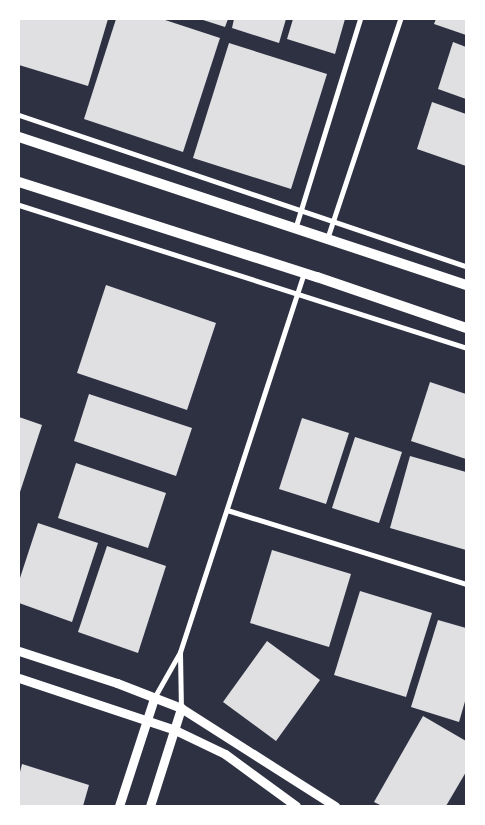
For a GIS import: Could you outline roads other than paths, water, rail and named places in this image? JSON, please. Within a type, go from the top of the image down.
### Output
[{"type":"main road","points":[[19,137],[466,285]]},
{"type":"main road","points":[[19,182],[304,273],[466,328]]},
{"type":"street","points":[[294,229],[360,19]]},
{"type":"street","points":[[326,240],[400,19]]},
{"type":"street","points":[[19,115],[466,266]]},
{"type":"street","points":[[19,205],[466,348]]},
{"type":"street","points":[[119,806],[154,698],[180,652],[304,273]]},
{"type":"street","points":[[227,510],[466,584]]},
{"type":"street","points":[[19,651],[117,683],[181,708],[335,806]]},
{"type":"street","points":[[150,806],[181,708],[180,652]]},
{"type":"street","points":[[19,678],[175,730],[225,754],[296,806]]}]
